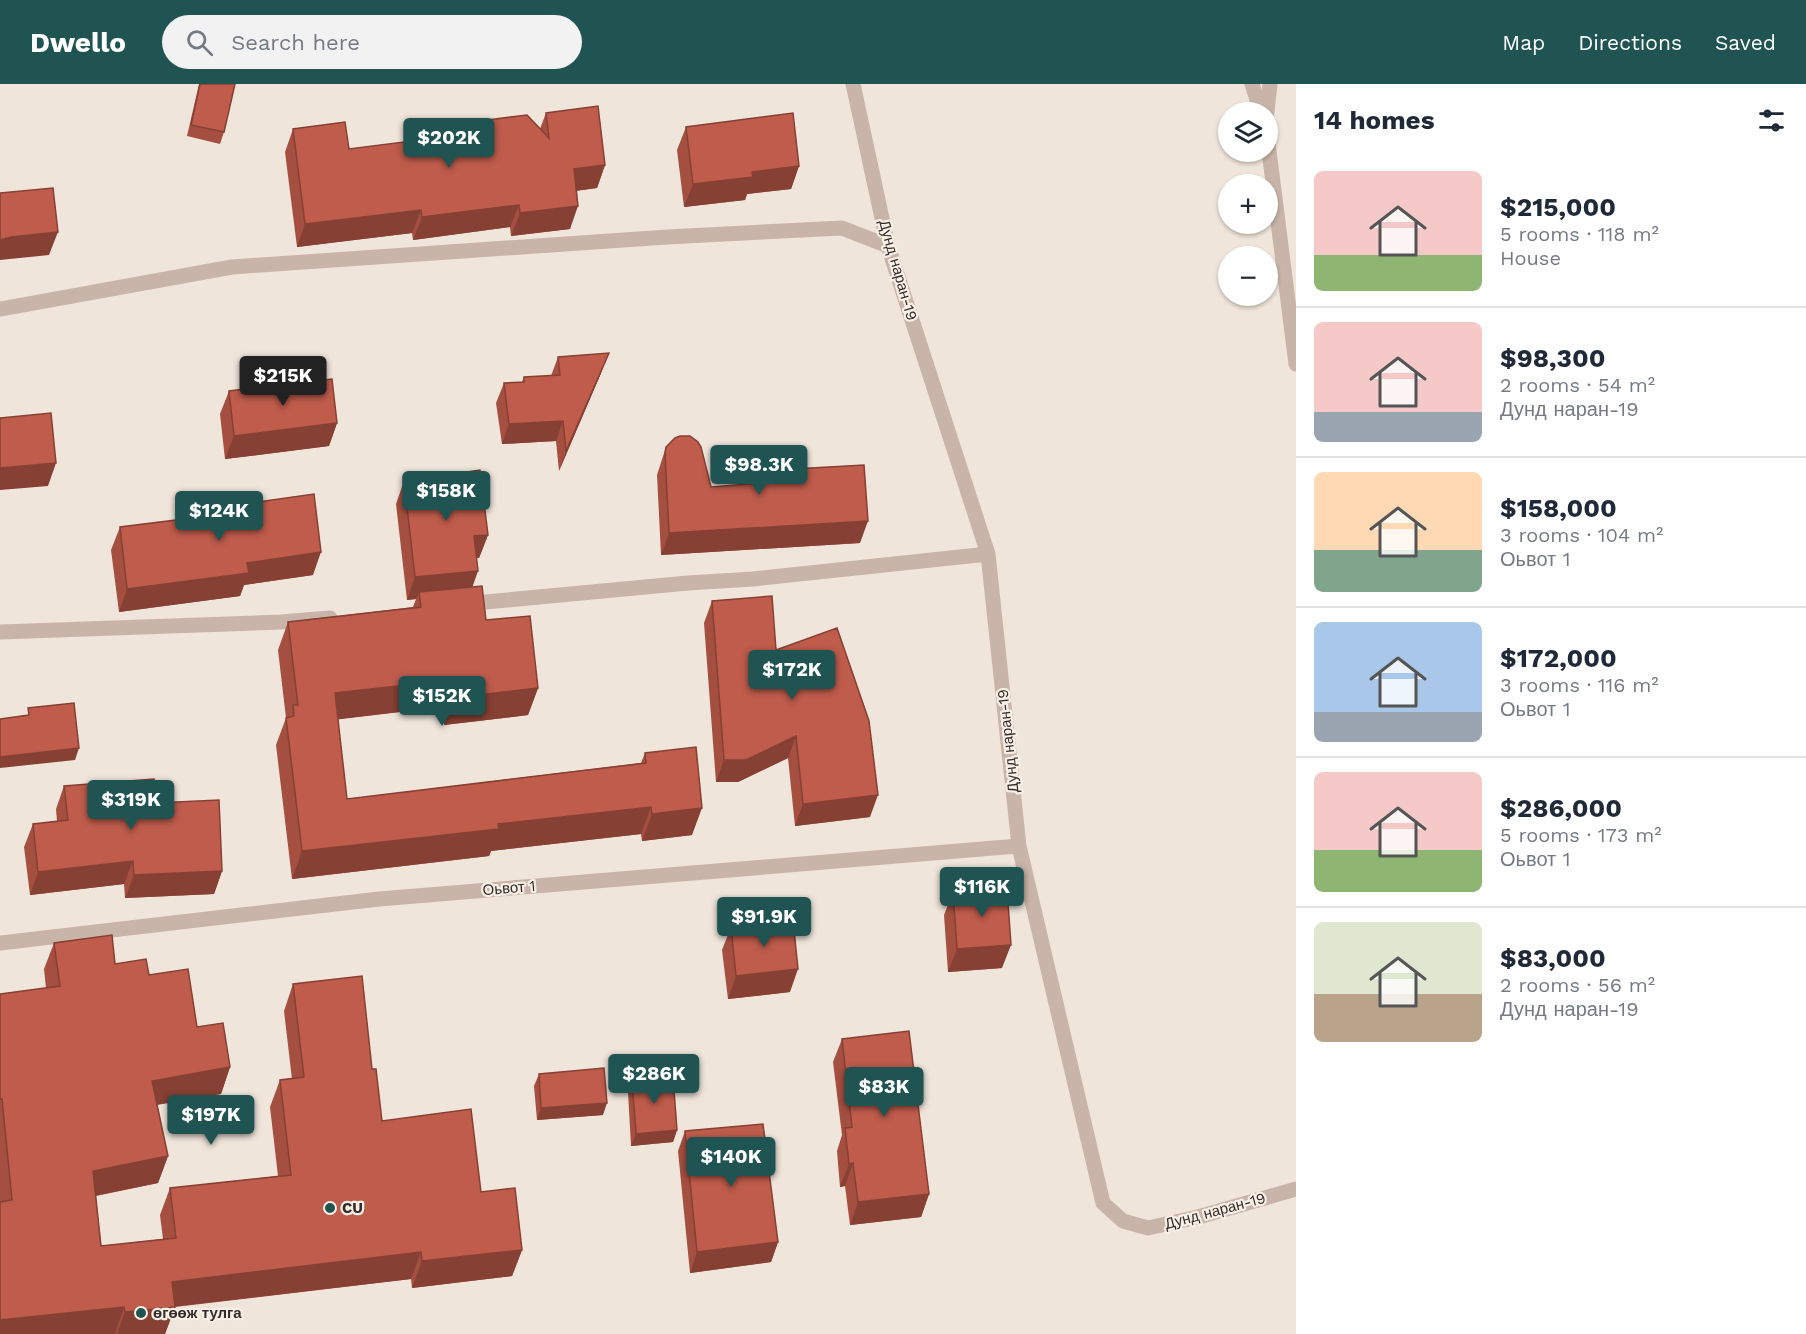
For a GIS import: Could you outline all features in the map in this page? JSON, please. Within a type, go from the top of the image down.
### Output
[{"type":"street","name":"Дунд наран-19","points":[[853,84],[888,246],[988,554],[1019,846],[1103,1203],[1123,1221],[1148,1228],[1198,1217],[1296,1189]]},
{"type":"street","points":[[1252,84],[1258,102]]},
{"type":"street","points":[[1268,102],[1270,84]]},
{"type":"street","points":[[1270,162],[1296,364]]},
{"type":"street","points":[[0,309],[232,267],[656,238],[842,228],[888,246]]},
{"type":"street","points":[[444,606],[688,582],[753,579],[988,554]]},
{"type":"street","points":[[0,632],[282,622],[340,617]]},
{"type":"street","name":"Оьвот 1","points":[[0,943],[379,899],[1019,846]]},
{"type":"building","points":[[200,84],[235,84],[224,132],[191,125]]},
{"type":"building","points":[[598,106],[605,165],[574,169],[578,206],[520,213],[519,205],[422,217],[421,210],[305,224],[293,129],[345,122],[349,149],[476,133],[471,122],[527,115],[549,138],[546,113]]},
{"type":"building","points":[[793,113],[799,166],[752,172],[753,177],[693,184],[686,127]]},
{"type":"building","points":[[53,188],[58,232],[0,240],[0,193]]},
{"type":"building","points":[[609,353],[566,451],[563,421],[509,424],[504,383],[524,382],[524,377],[560,375],[558,357]]},
{"type":"building","points":[[332,379],[337,423],[234,436],[229,391]]},
{"type":"building","points":[[51,413],[56,463],[0,468],[0,418]]},
{"type":"building","points":[[680,436],[690,436],[698,442],[711,487],[775,482],[775,470],[864,465],[868,521],[669,533],[665,453],[666,447]]},
{"type":"building","points":[[480,470],[488,535],[474,536],[478,571],[415,577],[404,481]]},
{"type":"building","points":[[314,494],[321,552],[247,563],[249,573],[127,589],[120,527],[216,515],[214,508]]},
{"type":"building","points":[[482,586],[486,620],[530,616],[538,688],[454,698],[452,680],[335,693],[347,799],[646,763],[645,753],[696,747],[702,808],[652,814],[651,807],[498,824],[499,829],[302,851],[286,718],[294,716],[293,705],[298,705],[288,622],[421,607],[419,592]]},
{"type":"building","points":[[772,596],[776,650],[837,628],[869,721],[878,795],[803,804],[796,736],[746,760],[724,760],[712,601]]},
{"type":"building","points":[[74,703],[79,748],[0,757],[0,719],[29,715],[28,708]]},
{"type":"building","points":[[154,779],[155,803],[219,800],[222,871],[134,875],[133,861],[38,872],[33,824],[68,820],[64,786]]},
{"type":"building","points":[[1007,888],[1011,945],[957,949],[953,892]]},
{"type":"building","points":[[793,920],[798,969],[736,976],[731,927]]},
{"type":"building","points":[[112,935],[115,964],[146,959],[149,975],[188,969],[197,1027],[223,1023],[230,1067],[152,1081],[168,1156],[93,1171],[101,1246],[176,1238],[170,1188],[291,1175],[280,1080],[304,1077],[293,984],[362,976],[372,1069],[376,1069],[382,1121],[471,1109],[481,1192],[515,1188],[522,1250],[422,1261],[421,1252],[172,1282],[175,1307],[125,1312],[124,1307],[0,1320],[0,1202],[12,1200],[2,1099],[0,1099],[0,994],[60,986],[54,943]]},
{"type":"building","points":[[909,1031],[929,1194],[858,1202],[853,1163],[849,1164],[845,1128],[852,1127],[842,1039]]},
{"type":"building","points":[[604,1068],[607,1103],[541,1108],[539,1074]]},
{"type":"building","points":[[673,1077],[677,1130],[636,1134],[632,1080]]},
{"type":"building","points":[[763,1124],[778,1242],[697,1252],[685,1131]]},
{"type":"place","name":"CU","points":[[330,1208]]},
{"type":"place","name":"өгөөж тулга","points":[[141,1313]]}]
